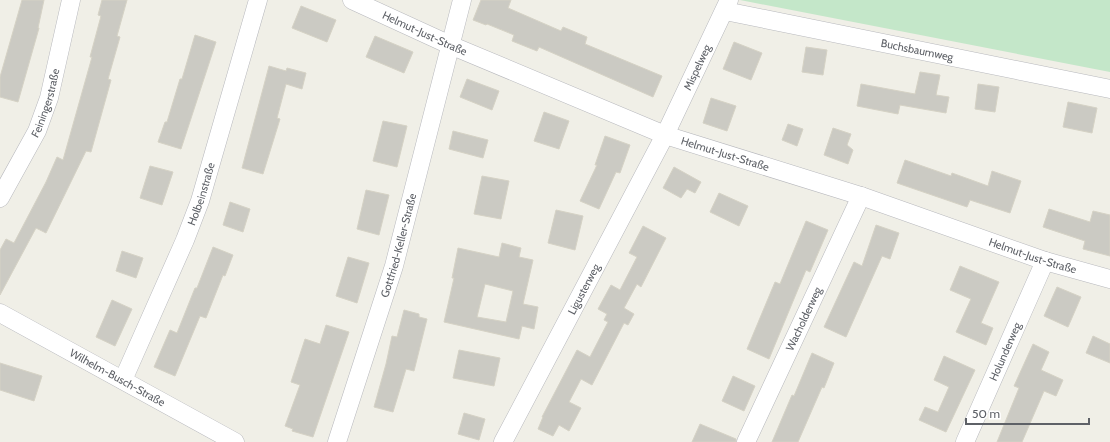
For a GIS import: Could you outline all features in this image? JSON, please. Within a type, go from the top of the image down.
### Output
[{"type":"street","name":"Feiningerstraße","points":[[0,198],[39,124],[49,98],[72,0]]},
{"type":"street","name":"Holbeinstraße","points":[[123,380],[185,240],[200,201],[258,0]]},
{"type":"street","name":"Helmut-Just-Straße","points":[[352,0],[450,45],[665,135],[861,196],[1045,261],[1110,279]]},
{"type":"street","name":"Gottfried-Keller-Straße","points":[[337,442],[394,266],[462,0]]},
{"type":"street","name":"Buchsbaumweg","points":[[727,5],[1110,89]]},
{"type":"street","name":"Mispelweg","points":[[665,135],[727,5]]},
{"type":"street","name":"Ligusterweg","points":[[503,442],[665,135]]},
{"type":"street","name":"Wacholderweg","points":[[746,442],[861,196]]},
{"type":"street","name":"Holunderweg","points":[[965,442],[1045,261]]},
{"type":"street","name":"Wilhelm-Busch-Straße","points":[[0,313],[235,442]]},
{"type":"green space","points":[[740,0],[1110,0],[1110,72]]},
{"type":"building","points":[[22,0],[44,0],[39,28],[18,102],[0,97],[0,77]]},
{"type":"building","points":[[102,0],[127,0],[117,36],[120,37],[108,79],[111,80],[91,152],[86,151],[46,233],[36,228],[0,295],[0,250],[6,239],[14,243],[46,182],[57,157],[63,160],[92,57],[90,57],[101,16],[98,15]]},
{"type":"building","points":[[481,0],[511,0],[508,8],[561,31],[563,27],[587,37],[585,44],[662,76],[653,97],[539,47],[537,51],[512,41],[514,35],[473,20]]},
{"type":"building","points":[[301,6],[336,20],[327,42],[292,28]]},
{"type":"building","points":[[195,35],[216,42],[181,149],[158,142],[165,122],[167,122],[180,79],[182,79]]},
{"type":"building","points":[[375,36],[413,52],[404,73],[366,57]]},
{"type":"building","points":[[734,42],[762,53],[751,80],[723,69]]},
{"type":"building","points":[[806,47],[827,50],[823,75],[802,72]]},
{"type":"building","points":[[269,66],[286,71],[287,68],[306,73],[302,89],[286,84],[277,118],[280,119],[263,174],[242,168]]},
{"type":"building","points":[[920,72],[940,75],[936,95],[949,97],[946,113],[900,105],[898,114],[857,106],[861,84],[915,94]]},
{"type":"building","points":[[467,79],[499,91],[492,110],[460,97]]},
{"type":"building","points":[[978,84],[999,87],[995,112],[975,109]]},
{"type":"building","points":[[711,98],[736,106],[727,131],[703,123]]},
{"type":"building","points":[[1068,102],[1097,108],[1092,133],[1063,127]]},
{"type":"building","points":[[544,112],[569,121],[559,149],[534,141]]},
{"type":"building","points":[[383,121],[407,126],[397,167],[373,161]]},
{"type":"building","points":[[788,124],[803,129],[797,146],[782,140]]},
{"type":"building","points":[[833,128],[851,134],[847,145],[853,150],[848,164],[824,155]]},
{"type":"building","points":[[453,131],[488,140],[483,158],[449,149]]},
{"type":"building","points":[[605,136],[630,145],[620,173],[616,172],[599,209],[580,201],[597,165],[595,165]]},
{"type":"building","points":[[905,160],[951,176],[952,173],[988,186],[992,171],[1021,181],[1010,213],[970,200],[967,207],[897,183]]},
{"type":"building","points":[[150,166],[173,172],[162,205],[140,198]]},
{"type":"building","points":[[674,167],[701,182],[695,193],[687,189],[681,198],[663,188]]},
{"type":"building","points":[[482,176],[509,181],[501,219],[474,214]]},
{"type":"building","points":[[366,190],[389,195],[379,235],[357,229]]},
{"type":"building","points":[[719,193],[748,206],[739,226],[710,212]]},
{"type":"building","points":[[230,202],[250,209],[243,232],[223,225]]},
{"type":"building","points":[[1049,209],[1090,222],[1093,211],[1110,215],[1110,256],[1083,249],[1085,241],[1043,227]]},
{"type":"building","points":[[556,210],[583,216],[575,250],[548,243]]},
{"type":"building","points":[[806,221],[828,230],[810,272],[806,270],[769,359],[747,349],[775,282],[780,284]]},
{"type":"building","points":[[876,225],[899,233],[890,259],[882,256],[846,337],[824,327],[854,262],[862,266]]},
{"type":"building","points":[[643,226],[666,238],[641,287],[637,284],[624,308],[634,314],[628,325],[624,323],[592,385],[581,379],[569,402],[581,408],[569,431],[559,425],[553,436],[538,429],[542,417],[577,350],[590,357],[608,322],[604,320],[607,314],[598,309],[611,285],[620,290],[637,257],[629,253]]},
{"type":"building","points":[[502,243],[521,248],[519,257],[533,260],[523,304],[538,307],[534,329],[522,326],[519,339],[444,322],[454,278],[452,278],[458,248],[499,257]],"holes":[[[485,284],[513,291],[506,322],[477,317]]]},
{"type":"building","points":[[213,247],[233,255],[225,276],[223,275],[206,318],[200,316],[175,376],[154,367],[170,330],[177,333]]},
{"type":"building","points":[[122,251],[143,258],[136,278],[116,271]]},
{"type":"building","points":[[348,257],[369,263],[357,303],[336,296]]},
{"type":"building","points":[[960,266],[999,282],[981,323],[993,328],[986,345],[956,332],[971,299],[950,290]]},
{"type":"building","points":[[1057,287],[1081,297],[1068,327],[1044,316]]},
{"type":"building","points":[[112,300],[132,309],[115,346],[96,337]]},
{"type":"building","points":[[404,310],[419,314],[419,317],[427,319],[414,371],[406,369],[393,412],[374,407],[392,336],[397,337]]},
{"type":"building","points":[[326,325],[349,332],[313,437],[292,431],[293,429],[285,426],[300,385],[291,382],[305,339],[320,344]]},
{"type":"building","points":[[1093,336],[1110,344],[1110,363],[1086,353]]},
{"type":"building","points":[[1033,344],[1049,352],[1041,370],[1063,380],[1056,396],[1044,391],[1022,442],[997,442],[1019,388],[1014,386]]},
{"type":"building","points":[[459,350],[500,358],[494,386],[453,378]]},
{"type":"building","points":[[812,353],[834,363],[824,388],[822,387],[798,442],[772,442],[792,395],[794,396]]},
{"type":"building","points":[[944,356],[975,370],[946,432],[919,420],[925,407],[938,412],[949,387],[934,380]]},
{"type":"building","points":[[0,363],[42,376],[34,401],[0,390]]},
{"type":"building","points":[[733,376],[755,386],[744,411],[722,401]]},
{"type":"building","points":[[464,413],[485,419],[479,440],[458,434]]},
{"type":"building","points":[[700,424],[736,439],[736,442],[692,442]]}]
